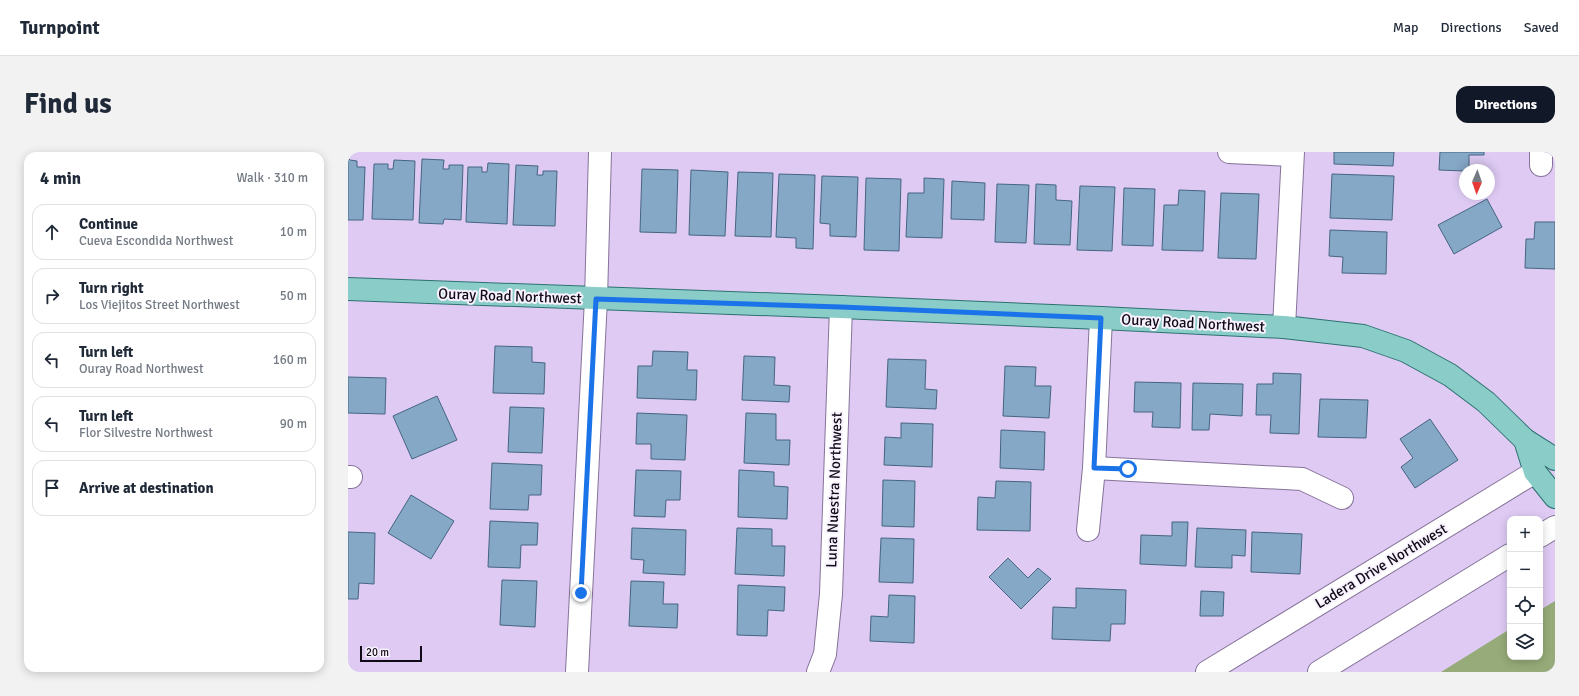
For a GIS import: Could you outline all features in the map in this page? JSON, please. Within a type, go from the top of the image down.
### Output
[{"type":"main road","name":"Ouray Road Northwest","points":[[348,290],[841,307],[1101,318],[1284,327],[1363,336],[1406,351],[1450,375],[1480,397],[1525,440],[1555,459]]},
{"type":"main road","name":"Ouray Road Northwest","points":[[1525,440],[1535,472],[1555,497]]},
{"type":"main road","name":"Ladera Drive Northwest","points":[[1535,472],[1555,459]]},
{"type":"street","points":[[578,672],[596,299],[600,152]]},
{"type":"street","points":[[1230,152],[1292,153],[1284,327]]},
{"type":"street","name":"Luna Nuestra Northwest","points":[[818,672],[825,654],[831,594],[841,307]]},
{"type":"street","points":[[1088,530],[1094,468],[1101,318]]},
{"type":"street","points":[[1094,468],[1302,479],[1342,498]]},
{"type":"street","name":"Ladera Drive Northwest","points":[[1207,672],[1535,472]]},
{"type":"street","points":[[1543,534],[1555,527]]},
{"type":"street","points":[[1319,672],[1507,557]]},
{"type":"green space","points":[[1555,601],[1555,672],[1441,672],[1507,631],[1507,660],[1543,660],[1543,608]]},
{"type":"building","points":[[1334,152],[1394,152],[1393,166],[1334,164]]},
{"type":"building","points":[[1440,152],[1484,152],[1484,155],[1469,155],[1469,164],[1459,164],[1459,171],[1439,170]]},
{"type":"building","points":[[348,158],[350,160],[357,161],[357,167],[365,167],[363,220],[348,220]]},
{"type":"building","points":[[422,159],[444,160],[443,169],[449,169],[449,165],[463,165],[461,220],[444,219],[443,224],[419,223]]},
{"type":"building","points":[[394,160],[415,161],[413,220],[372,219],[374,164],[388,164],[388,169],[393,169]]},
{"type":"building","points":[[488,163],[509,164],[507,224],[466,222],[468,167],[482,167],[482,172],[487,172]]},
{"type":"building","points":[[516,165],[538,166],[537,175],[543,175],[543,171],[557,171],[555,226],[513,225]]},
{"type":"building","points":[[642,169],[678,170],[676,233],[640,232]]},
{"type":"building","points":[[691,170],[728,172],[725,236],[689,235]]},
{"type":"building","points":[[738,172],[773,173],[771,237],[735,236]]},
{"type":"building","points":[[779,174],[815,175],[813,249],[796,248],[796,238],[776,237]]},
{"type":"building","points":[[1332,174],[1394,176],[1392,220],[1330,218]]},
{"type":"building","points":[[822,176],[858,177],[856,237],[830,236],[830,224],[820,223]]},
{"type":"building","points":[[866,178],[901,179],[899,251],[864,250]]},
{"type":"building","points":[[924,178],[944,179],[942,238],[906,237],[908,193],[924,193]]},
{"type":"building","points":[[952,181],[985,183],[984,220],[951,219]]},
{"type":"building","points":[[997,184],[1029,185],[1026,243],[995,242]]},
{"type":"building","points":[[1036,184],[1056,185],[1056,200],[1072,201],[1070,245],[1034,244]]},
{"type":"building","points":[[1080,186],[1115,187],[1112,251],[1077,250]]},
{"type":"building","points":[[1124,188],[1155,189],[1153,246],[1122,245]]},
{"type":"building","points":[[1179,190],[1205,191],[1203,251],[1162,250],[1164,205],[1178,205]]},
{"type":"building","points":[[1221,193],[1259,194],[1256,259],[1218,258]]},
{"type":"building","points":[[1488,200],[1502,227],[1454,254],[1438,225]]},
{"type":"building","points":[[1535,222],[1555,222],[1555,269],[1525,268],[1526,239],[1534,239]]},
{"type":"building","points":[[1330,230],[1387,232],[1386,274],[1342,273],[1343,257],[1329,256]]},
{"type":"building","points":[[495,346],[532,347],[532,362],[545,363],[544,394],[493,393]]},
{"type":"building","points":[[653,351],[688,352],[687,370],[697,370],[696,400],[637,398],[638,366],[652,366]]},
{"type":"building","points":[[744,356],[775,357],[774,385],[790,386],[789,402],[742,400]]},
{"type":"building","points":[[888,359],[926,360],[925,389],[937,390],[936,409],[886,407]]},
{"type":"building","points":[[1005,366],[1036,367],[1035,386],[1051,386],[1049,418],[1003,416]]},
{"type":"building","points":[[1273,373],[1301,374],[1299,434],[1270,433],[1271,415],[1256,415],[1257,384],[1273,384]]},
{"type":"building","points":[[348,377],[386,378],[385,414],[348,413]]},
{"type":"building","points":[[1135,382],[1181,383],[1180,428],[1152,427],[1153,412],[1134,412]]},
{"type":"building","points":[[1193,383],[1243,384],[1242,416],[1210,414],[1209,430],[1192,430]]},
{"type":"building","points":[[437,396],[457,440],[412,459],[393,416]]},
{"type":"building","points":[[1320,399],[1368,400],[1366,438],[1318,437]]},
{"type":"building","points":[[510,407],[544,408],[542,453],[508,452]]},
{"type":"building","points":[[637,413],[687,415],[685,460],[651,459],[651,444],[636,444]]},
{"type":"building","points":[[746,413],[776,414],[776,440],[790,440],[789,465],[744,463]]},
{"type":"building","points":[[1430,419],[1458,460],[1415,488],[1401,467],[1413,458],[1400,439]]},
{"type":"building","points":[[901,423],[933,424],[932,467],[884,465],[885,437],[901,438]]},
{"type":"building","points":[[1001,430],[1045,432],[1044,470],[1000,468]]},
{"type":"building","points":[[492,463],[542,465],[541,495],[529,495],[528,510],[490,509]]},
{"type":"building","points":[[636,470],[681,471],[680,500],[666,500],[665,517],[634,516]]},
{"type":"building","points":[[739,470],[774,472],[774,486],[788,487],[787,519],[738,517]]},
{"type":"building","points":[[883,480],[915,481],[914,527],[882,526]]},
{"type":"building","points":[[996,481],[1031,482],[1030,531],[977,530],[978,497],[995,498]]},
{"type":"building","points":[[411,495],[454,521],[431,559],[388,533]]},
{"type":"building","points":[[490,521],[538,523],[537,545],[521,545],[520,568],[488,567]]},
{"type":"building","points":[[1172,522],[1188,522],[1186,566],[1140,564],[1141,535],[1172,536]]},
{"type":"building","points":[[632,528],[686,530],[685,575],[643,573],[644,560],[631,559]]},
{"type":"building","points":[[737,528],[772,529],[772,546],[785,546],[784,576],[735,574]]},
{"type":"building","points":[[1197,528],[1246,530],[1245,556],[1232,555],[1232,568],[1195,567]]},
{"type":"building","points":[[348,532],[375,533],[374,584],[359,583],[358,599],[348,599]]},
{"type":"building","points":[[1252,532],[1302,534],[1300,574],[1251,572]]},
{"type":"building","points":[[881,538],[914,539],[913,583],[879,582]]},
{"type":"building","points":[[1008,558],[1028,578],[1038,568],[1051,579],[1021,609],[989,577]]},
{"type":"building","points":[[502,580],[537,581],[535,627],[500,625]]},
{"type":"building","points":[[631,581],[664,582],[663,604],[678,604],[677,628],[629,626]]},
{"type":"building","points":[[738,585],[785,587],[784,611],[768,610],[767,636],[737,635]]},
{"type":"building","points":[[1076,588],[1126,590],[1125,624],[1111,624],[1110,641],[1052,639],[1053,607],[1076,608]]},
{"type":"building","points":[[1201,591],[1224,592],[1223,616],[1200,616]]},
{"type":"building","points":[[889,595],[915,596],[914,643],[870,641],[871,616],[888,617]]},
{"type":"route","points":[[581,593],[596,299],[841,307],[1101,318],[1094,468],[1128,469]]}]
